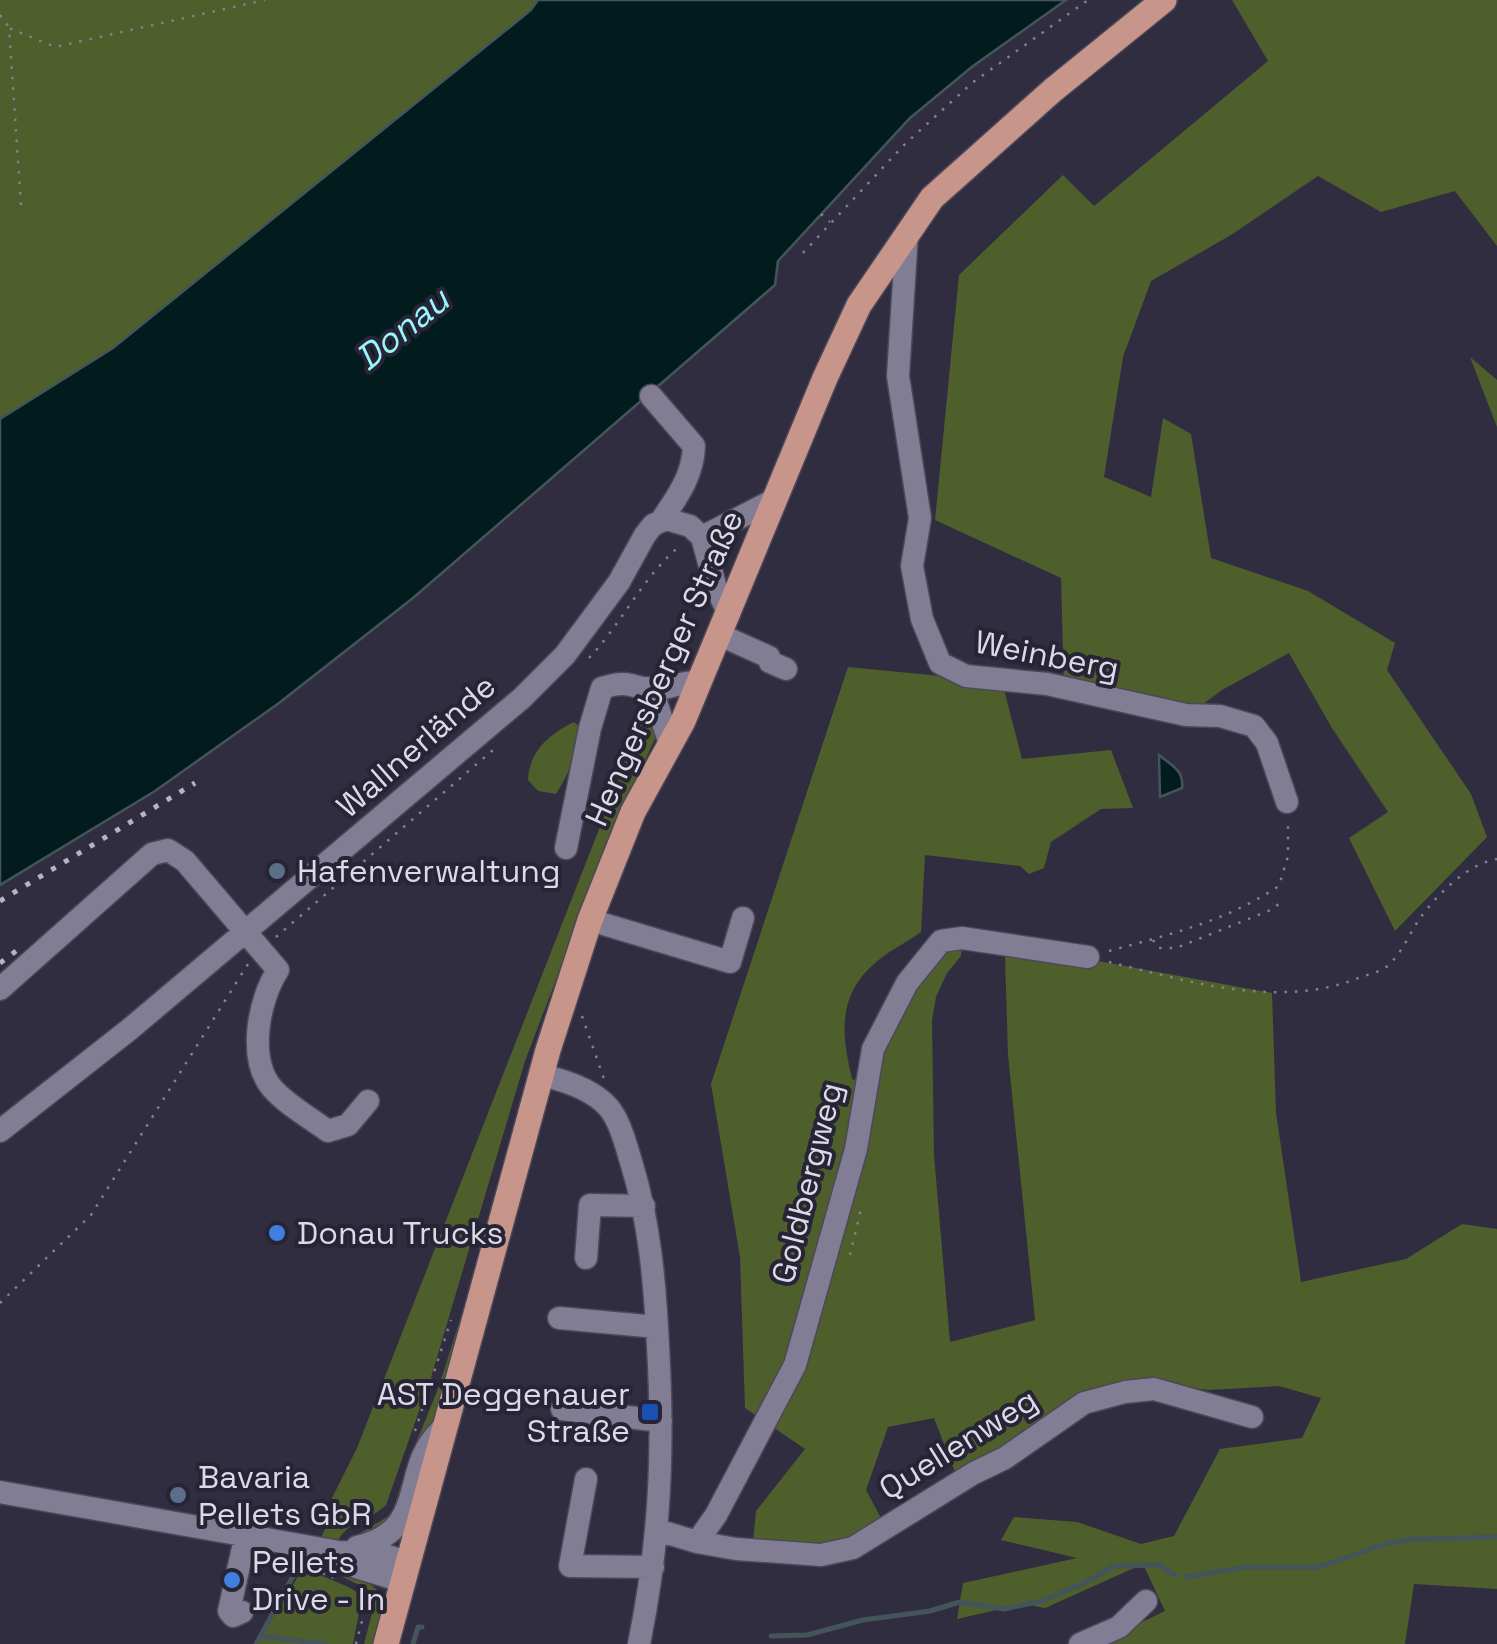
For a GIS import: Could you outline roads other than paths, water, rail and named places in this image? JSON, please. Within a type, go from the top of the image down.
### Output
[{"type":"main road","name":"Hengersberger Straße","points":[[386,1644],[541,1075],[590,920],[633,812],[700,682],[824,378],[860,305],[932,198],[964,166],[1164,0]]},
{"type":"street","name":"Weinberg","points":[[907,233],[898,376],[920,518],[912,566],[922,619],[940,663],[966,676],[1047,684],[1186,715],[1220,716],[1254,726],[1267,743],[1287,802]]},
{"type":"street","name":"Wallnerlände","points":[[0,1131],[130,1029],[522,698],[565,655],[618,582],[644,535],[661,522],[686,485],[694,461],[694,446],[651,396]]},
{"type":"street","points":[[702,537],[774,500]]},
{"type":"street","points":[[661,522],[678,521],[697,530],[724,624],[769,657],[770,662],[786,669]]},
{"type":"street","points":[[566,848],[602,688],[622,681],[646,688],[700,682]]},
{"type":"street","points":[[646,688],[655,699],[670,744]]},
{"type":"street","points":[[0,989],[152,854],[168,850],[186,861],[278,970],[262,999],[259,1033],[258,1050],[270,1086],[328,1131],[348,1125],[368,1102]]},
{"type":"street","points":[[590,920],[730,962],[744,918]]},
{"type":"street","name":"Goldbergweg","points":[[696,1542],[716,1515],[795,1364],[856,1149],[874,1049],[907,983],[941,942],[962,938],[1088,957]]},
{"type":"street","points":[[541,1075],[560,1079],[602,1100],[612,1112],[644,1206],[658,1327],[662,1471],[653,1567],[639,1644]]},
{"type":"street","points":[[586,1258],[590,1205],[644,1206]]},
{"type":"street","points":[[559,1318],[658,1327]]},
{"type":"street","name":"Quellenweg","points":[[696,1542],[821,1555],[853,1548],[1005,1458],[1084,1402],[1126,1392],[1154,1389],[1252,1416]]},
{"type":"street","points":[[562,1408],[661,1421]]},
{"type":"street","name":"Hengersberger Straße","points":[[339,1552],[377,1542],[398,1528],[429,1442],[446,1425]]},
{"type":"street","points":[[586,1479],[570,1566],[653,1567]]},
{"type":"street","points":[[0,1492],[339,1552],[346,1564],[405,1572]]},
{"type":"street","points":[[657,1530],[696,1542]]},
{"type":"street","points":[[237,1605],[237,1563],[246,1534]]},
{"type":"street","points":[[1080,1644],[1119,1627],[1146,1601]]},
{"type":"water","name":"Donau","points":[[538,0],[1066,0],[973,66],[910,118],[778,261],[775,285],[413,598],[279,703],[155,791],[0,885],[0,419],[113,348],[531,10]]},
{"type":"water","points":[[1159,755],[1176,769],[1182,782],[1182,788],[1160,797]]},
{"type":"waterway","points":[[1186,1577],[1245,1567],[1319,1567],[1388,1543],[1414,1539],[1497,1537]]},
{"type":"waterway","points":[[256,1644],[299,1565]]},
{"type":"waterway","points":[[771,1636],[807,1635],[960,1602],[1004,1609],[1042,1601],[1114,1566],[1159,1565],[1176,1576]]},
{"type":"waterway","points":[[413,1644],[418,1627],[422,1627]]},
{"type":"waterway","points":[[261,1636],[325,1644]]},
{"type":"railway","points":[[0,901],[195,783]]},
{"type":"railway","points":[[0,963],[16,951]]},
{"type":"place","name":"Hafenverwaltung","points":[[277,871]]},
{"type":"place","name":"Donau Trucks","points":[[277,1233]]},
{"type":"place","name":"AST Deggenauer Straße","points":[[650,1412]]},
{"type":"place","name":"Bavaria Pellets GbR","points":[[178,1495]]},
{"type":"place","name":"Pellets Drive - In","points":[[232,1580]]}]
